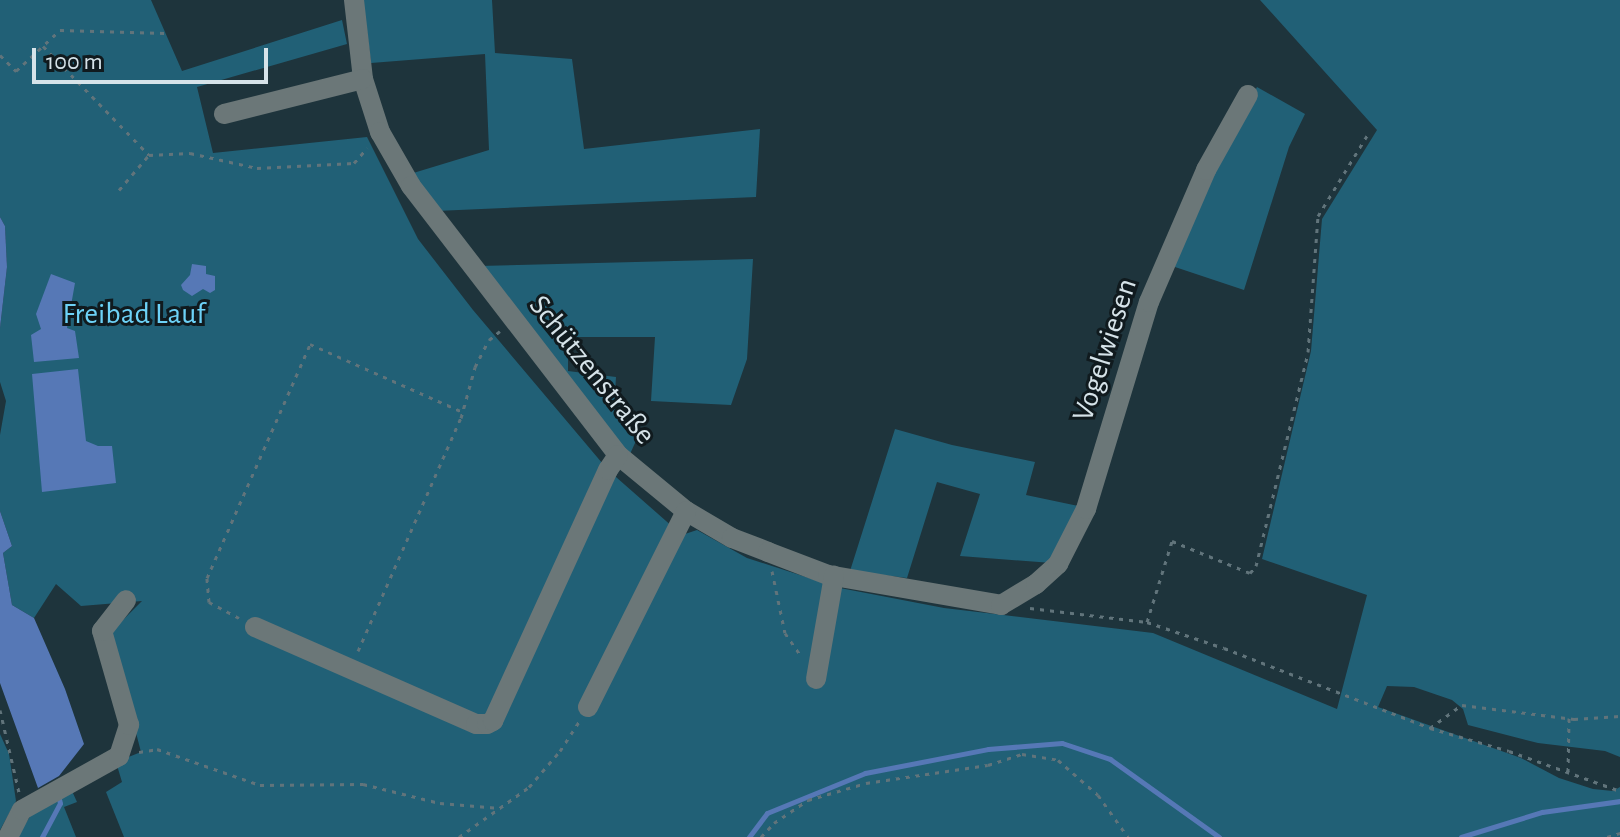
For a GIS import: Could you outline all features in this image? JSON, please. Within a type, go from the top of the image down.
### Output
[{"type":"street","name":"Schützenstraße","points":[[354,0],[363,79],[380,132],[411,186],[618,455],[686,511],[732,538],[834,576],[1001,605]]},
{"type":"street","points":[[224,114],[363,79]]},
{"type":"street","name":"Vogelwiesen","points":[[1001,605],[1036,584],[1058,564],[1086,509],[1149,302],[1206,170],[1248,95]]},
{"type":"street","points":[[255,627],[476,724],[493,721],[608,470],[618,455]]},
{"type":"street","points":[[588,707],[686,511]]},
{"type":"street","points":[[816,679],[834,576]]},
{"type":"street","points":[[8,837],[31,805],[119,756],[129,725],[102,631],[126,600]]},
{"type":"path","points":[[0,55],[16,71],[60,30],[165,33]]},
{"type":"path","points":[[43,46],[149,155]]},
{"type":"path","points":[[119,190],[149,155],[190,153],[257,168],[354,163],[380,132]]},
{"type":"path","points":[[1147,622],[1172,541],[1250,573],[1256,566],[1308,352],[1318,216],[1368,134]]},
{"type":"path","points":[[350,668],[463,412],[482,353],[489,340],[512,321]]},
{"type":"path","points":[[255,627],[209,602],[207,578],[310,344],[463,412]]},
{"type":"path","points":[[768,552],[785,633],[816,679]]},
{"type":"path","points":[[1001,605],[1147,622],[1430,728],[1620,791]]},
{"type":"path","points":[[1430,728],[1462,705],[1569,718],[1620,716]]},
{"type":"path","points":[[459,837],[529,787],[550,763],[588,707]]},
{"type":"path","points":[[0,710],[31,805]]},
{"type":"path","points":[[1568,772],[1569,718]]},
{"type":"path","points":[[119,756],[157,749],[260,785],[363,784],[440,803],[500,808]]},
{"type":"path","points":[[761,837],[774,823],[808,800],[866,783],[988,765],[1022,754],[1058,760],[1098,795],[1128,837]]},
{"type":"path","points":[[1607,837],[1620,833]]},
{"type":"green space","name":"Freibad Lauf","points":[[0,0],[151,0],[182,71],[342,20],[347,44],[197,87],[213,153],[367,137],[418,239],[473,310],[608,470],[682,535],[697,530],[747,558],[840,588],[944,608],[1153,633],[1337,709],[1367,595],[1262,559],[1311,351],[1322,219],[1377,130],[1260,0],[1620,0],[1620,757],[1605,751],[1538,743],[1468,725],[1463,709],[1452,700],[1414,687],[1387,686],[1378,707],[1521,758],[1559,778],[1593,789],[1613,791],[1620,787],[1620,837],[124,837],[106,792],[122,782],[116,762],[141,752],[110,633],[142,601],[81,606],[56,584],[34,618],[12,605],[3,553],[12,546],[0,511],[0,435],[6,401],[0,382],[0,328],[7,267],[5,226],[0,217]]},
{"type":"green space","points":[[363,0],[492,0],[495,53],[572,59],[584,149],[760,129],[756,197],[436,211],[410,174],[489,150],[485,54],[371,63]]},
{"type":"green space","points":[[1257,87],[1305,114],[1289,147],[1244,290],[1172,266],[1210,173]]},
{"type":"green space","points":[[753,259],[747,359],[731,405],[651,401],[655,337],[568,337],[568,371],[616,377],[614,408],[640,432],[630,454],[620,447],[479,266]]},
{"type":"green space","points":[[895,429],[952,445],[1035,462],[1026,495],[1083,507],[1052,563],[960,556],[980,494],[937,482],[907,578],[850,571]]},
{"type":"green space","points":[[0,734],[9,754],[16,801],[0,830]]},
{"type":"green space","points":[[72,791],[77,802],[64,807],[76,837],[17,837],[34,810]]},
{"type":"water","points":[[0,217],[5,226],[7,267],[0,328]]},
{"type":"water","points":[[192,264],[206,266],[206,274],[215,276],[215,290],[210,293],[203,289],[192,296],[183,290],[181,285],[190,275]]},
{"type":"water","points":[[51,274],[75,283],[67,328],[75,331],[79,358],[34,362],[31,335],[41,329],[36,314]]},
{"type":"water","points":[[78,369],[86,441],[98,446],[112,446],[116,483],[42,492],[32,374]]},
{"type":"water","points":[[0,511],[12,546],[3,553],[12,605],[34,618],[65,689],[84,744],[59,776],[38,788],[0,683]]},
{"type":"waterway","points":[[749,837],[767,813],[865,773],[988,749],[1062,743],[1110,759],[1219,837]]},
{"type":"waterway","points":[[42,837],[60,803],[58,795]]},
{"type":"waterway","points":[[1461,837],[1542,812],[1620,801]]}]
